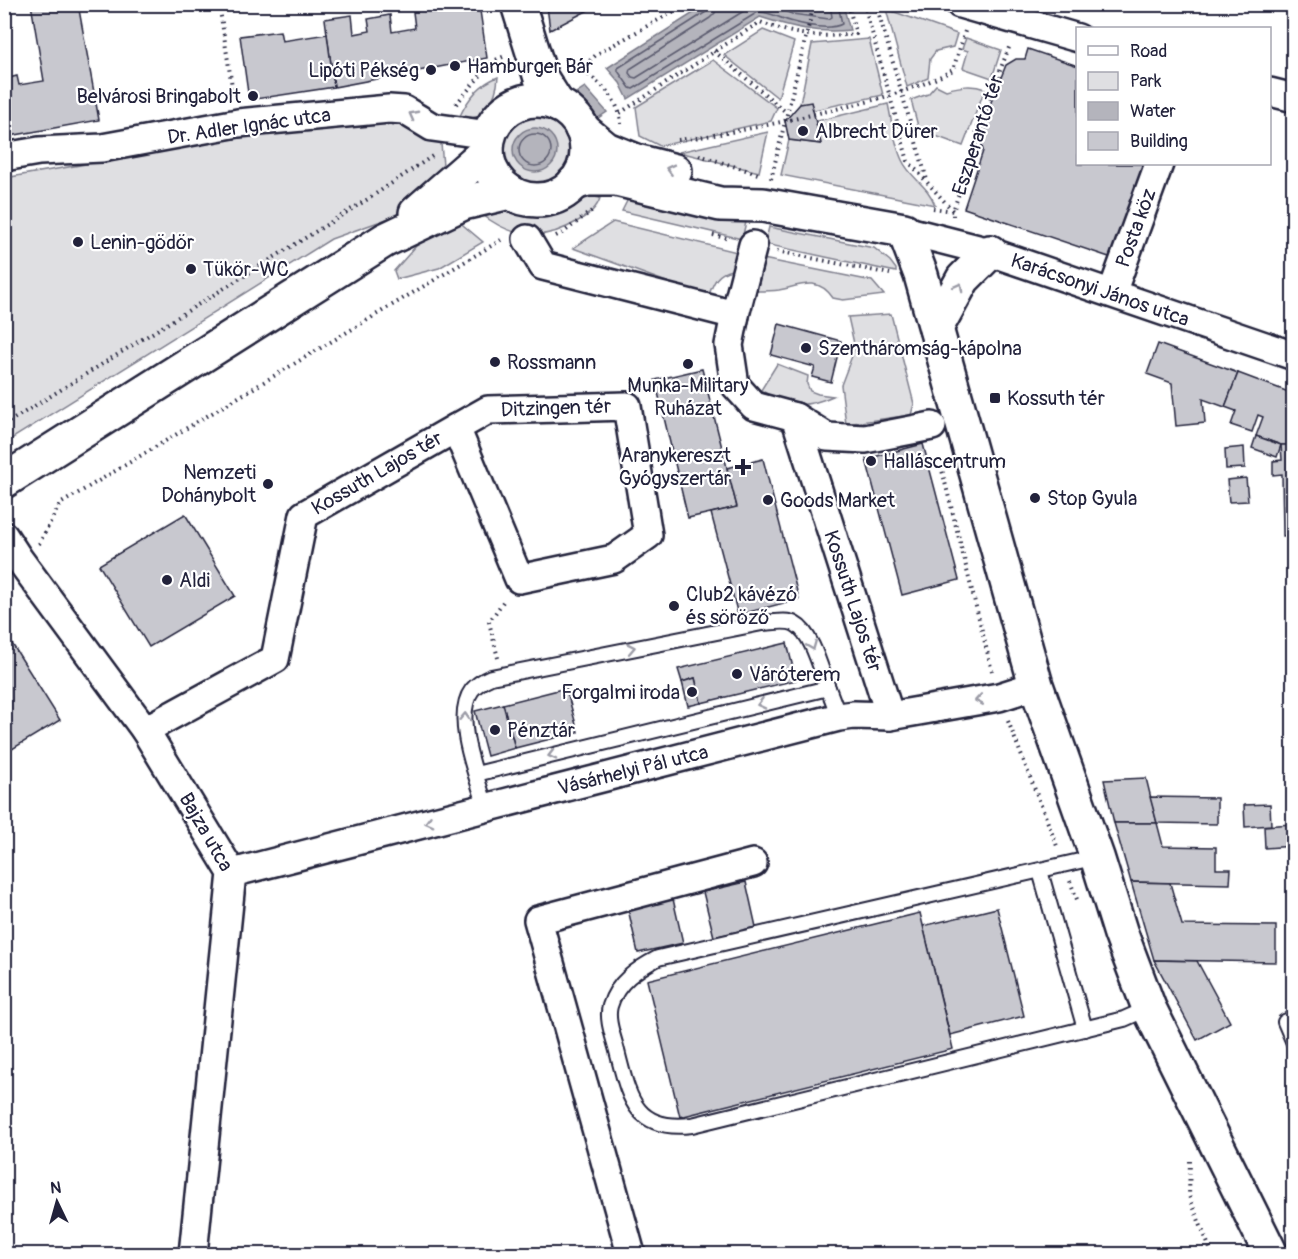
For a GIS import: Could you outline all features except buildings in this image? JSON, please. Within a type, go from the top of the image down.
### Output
[{"type":"street","points":[[509,4],[517,52],[516,78],[494,132],[489,166],[496,179],[510,192],[533,200],[548,198],[562,192],[574,183],[582,171],[586,157],[586,142],[582,129]]},
{"type":"street","points":[[518,4],[541,78],[558,105],[574,117],[582,129],[606,149],[636,161],[724,183],[772,188],[904,230],[921,275],[1036,686],[1097,857],[1121,934],[1149,1008],[1271,1254]]},
{"type":"street","points":[[966,6],[1076,38]]},
{"type":"street","points":[[1271,93],[1293,99]]},
{"type":"street","points":[[385,240],[526,101],[538,100],[558,105]]},
{"type":"street","name":"Dr. Adler Ignác utca","points":[[4,158],[39,151],[102,148],[238,123],[389,109],[404,110],[432,127],[494,132]]},
{"type":"street","name":"Posta köz","points":[[1112,293],[1159,165]]},
{"type":"street","points":[[574,183],[588,179],[616,179],[720,204],[772,188]]},
{"type":"street","points":[[4,481],[385,240],[463,203],[510,192]]},
{"type":"street","name":"Karácsonyi János utca","points":[[904,230],[990,252],[1293,356]]},
{"type":"street","points":[[527,239],[543,266],[735,315]]},
{"type":"street","points":[[753,245],[729,345],[735,384],[754,406],[795,417],[827,437],[865,439],[932,426]]},
{"type":"street","points":[[936,328],[963,279],[990,252]]},
{"type":"street","name":"Ditzingen tér","points":[[456,428],[488,410],[627,406],[648,535],[614,559],[519,579]]},
{"type":"street","name":"Kossuth Lajos tér","points":[[795,417],[890,716]]},
{"type":"street","points":[[456,428],[519,579]]},
{"type":"street","name":"Kossuth Lajos tér","points":[[145,730],[275,659],[304,515],[456,428]]},
{"type":"street","name":"Bajza utca","points":[[4,536],[145,730],[232,873],[193,1254]]},
{"type":"street","name":"Vásárhelyi Pál utca","points":[[232,873],[839,717],[890,716],[999,697],[1036,686]]},
{"type":"street","points":[[631,1254],[538,920],[753,863]]},
{"type":"lane","points":[[486,807],[465,731],[464,715],[467,701],[480,682],[502,673],[762,623],[781,622],[795,624],[808,636],[839,717]]},
{"type":"lane","points":[[476,774],[828,688]]},
{"type":"lane","points":[[1097,857],[658,958],[641,967],[623,981],[610,1007],[610,1021],[627,1089],[634,1106],[645,1116],[661,1124],[679,1127],[692,1125],[1124,1019],[1149,1008]]},
{"type":"lane","points":[[1040,871],[1084,1029]]},
{"type":"lane","points":[[1293,1018],[1285,1022],[1293,1043]]},
{"type":"path","points":[[219,4],[238,123]]},
{"type":"path","points":[[581,69],[597,54],[687,4]]},
{"type":"path","points":[[693,153],[772,188],[785,121],[814,4]]},
{"type":"path","points":[[620,113],[760,22],[783,31],[806,36],[828,37],[856,34],[848,4]]},
{"type":"path","points":[[864,4],[908,162],[953,211],[954,242]]},
{"type":"path","name":"Eszperantó tér","points":[[876,4],[928,183]]},
{"type":"path","points":[[670,141],[719,135],[785,121],[890,96],[934,80],[954,70],[966,6]]},
{"type":"path","name":"Eszperantó tér","points":[[930,207],[953,211],[976,143],[977,129],[1018,21]]},
{"type":"path","points":[[714,51],[787,113]]},
{"type":"path","points":[[4,425],[368,199],[444,148],[444,127],[455,105],[493,61],[517,52]]},
{"type":"path","points":[[19,559],[37,548],[60,504],[506,238],[552,237],[564,232],[599,205]]},
{"type":"path","points":[[753,245],[906,277],[921,275]]},
{"type":"path","points":[[502,673],[489,622],[519,579]]},
{"type":"green space","points":[[886,9],[957,34],[953,47],[936,51],[930,59],[928,78],[907,87]]},
{"type":"green space","points":[[763,30],[794,42],[778,98],[724,55]]},
{"type":"green space","points":[[966,38],[1001,50],[992,78],[963,68],[968,51],[962,49]]},
{"type":"green space","points":[[869,39],[883,95],[814,110],[811,103],[800,104],[812,44]]},
{"type":"green space","points":[[713,60],[777,108],[771,121],[660,146],[640,136],[636,107]]},
{"type":"green space","points":[[498,77],[495,93],[488,107],[476,117],[459,118],[474,93]]},
{"type":"green space","points":[[936,85],[946,90],[966,86],[985,89],[963,146],[919,130],[911,100],[928,94]]},
{"type":"green space","points":[[888,104],[895,140],[902,160],[928,192],[935,205],[781,175],[789,140],[821,144],[817,121]]},
{"type":"green space","points":[[382,113],[440,133],[444,176],[395,216],[331,239],[5,443],[5,178]]},
{"type":"green space","points":[[536,113],[557,119],[567,129],[573,150],[567,171],[557,181],[536,187],[515,181],[505,171],[499,150],[505,129],[515,119]]},
{"type":"green space","points":[[768,132],[759,172],[679,152]]},
{"type":"green space","points":[[630,195],[746,222],[742,239],[622,211]]},
{"type":"green space","points":[[588,196],[600,198],[597,206],[588,214],[565,228],[540,235],[528,235],[504,228],[480,213],[498,209],[536,216],[550,213]]},
{"type":"green space","points":[[457,220],[483,242],[439,268],[397,279],[394,271],[416,246]]},
{"type":"green space","points":[[613,222],[737,252],[732,270],[719,276],[708,297],[573,248]]},
{"type":"green space","points":[[769,227],[874,248],[890,261],[896,272],[765,244]]},
{"type":"green space","points":[[763,259],[872,281],[884,295],[843,300],[833,298],[821,286],[814,284],[779,290],[755,291]]},
{"type":"green space","points":[[891,314],[914,404],[911,415],[846,424],[841,385],[855,348],[848,317]]},
{"type":"green space","points":[[777,364],[808,376],[807,384],[810,391],[833,396],[813,403],[796,404],[770,396],[761,390]]},
{"type":"water","points":[[706,5],[843,5],[850,30],[805,29],[760,17],[628,99],[620,83],[607,68]]},
{"type":"water","points":[[585,87],[607,112],[595,120],[573,95]]},
{"type":"water","points":[[535,128],[550,135],[557,150],[550,165],[535,172],[520,165],[513,150],[520,135]]},
{"type":"place","name":"Hamburger Bár","points":[[455,66]]},
{"type":"place","name":"Lipóti Pékség","points":[[431,70]]},
{"type":"place","name":"Belvárosi Bringabolt","points":[[253,96]]},
{"type":"place","name":"Albrecht Dürer","points":[[803,131]]},
{"type":"place","name":"Lenin-gödör","points":[[78,242]]},
{"type":"place","name":"Tükör-WC","points":[[191,269]]},
{"type":"place","name":"Szentháromság-kápolna","points":[[806,348]]},
{"type":"place","name":"Rossmann","points":[[495,362]]},
{"type":"place","name":"Munka-Military Ruházat","points":[[688,364]]},
{"type":"place","name":"Kossuth tér","points":[[995,398]]},
{"type":"place","name":"Halláscentrum","points":[[871,461]]},
{"type":"place","name":"Aranykereszt Gyógyszertár","points":[[743,467]]},
{"type":"place","name":"Nemzeti Dohánybolt","points":[[268,484]]},
{"type":"place","name":"Stop Gyula","points":[[1035,498]]},
{"type":"place","name":"Goods Market","points":[[768,500]]},
{"type":"place","name":"Aldi","points":[[167,580]]},
{"type":"place","name":"Club2 kávézó és söröző","points":[[674,606]]},
{"type":"place","name":"Váróterem","points":[[737,674]]},
{"type":"place","name":"Forgalmi iroda","points":[[692,692]]},
{"type":"place","name":"Pénztár","points":[[495,730]]}]
